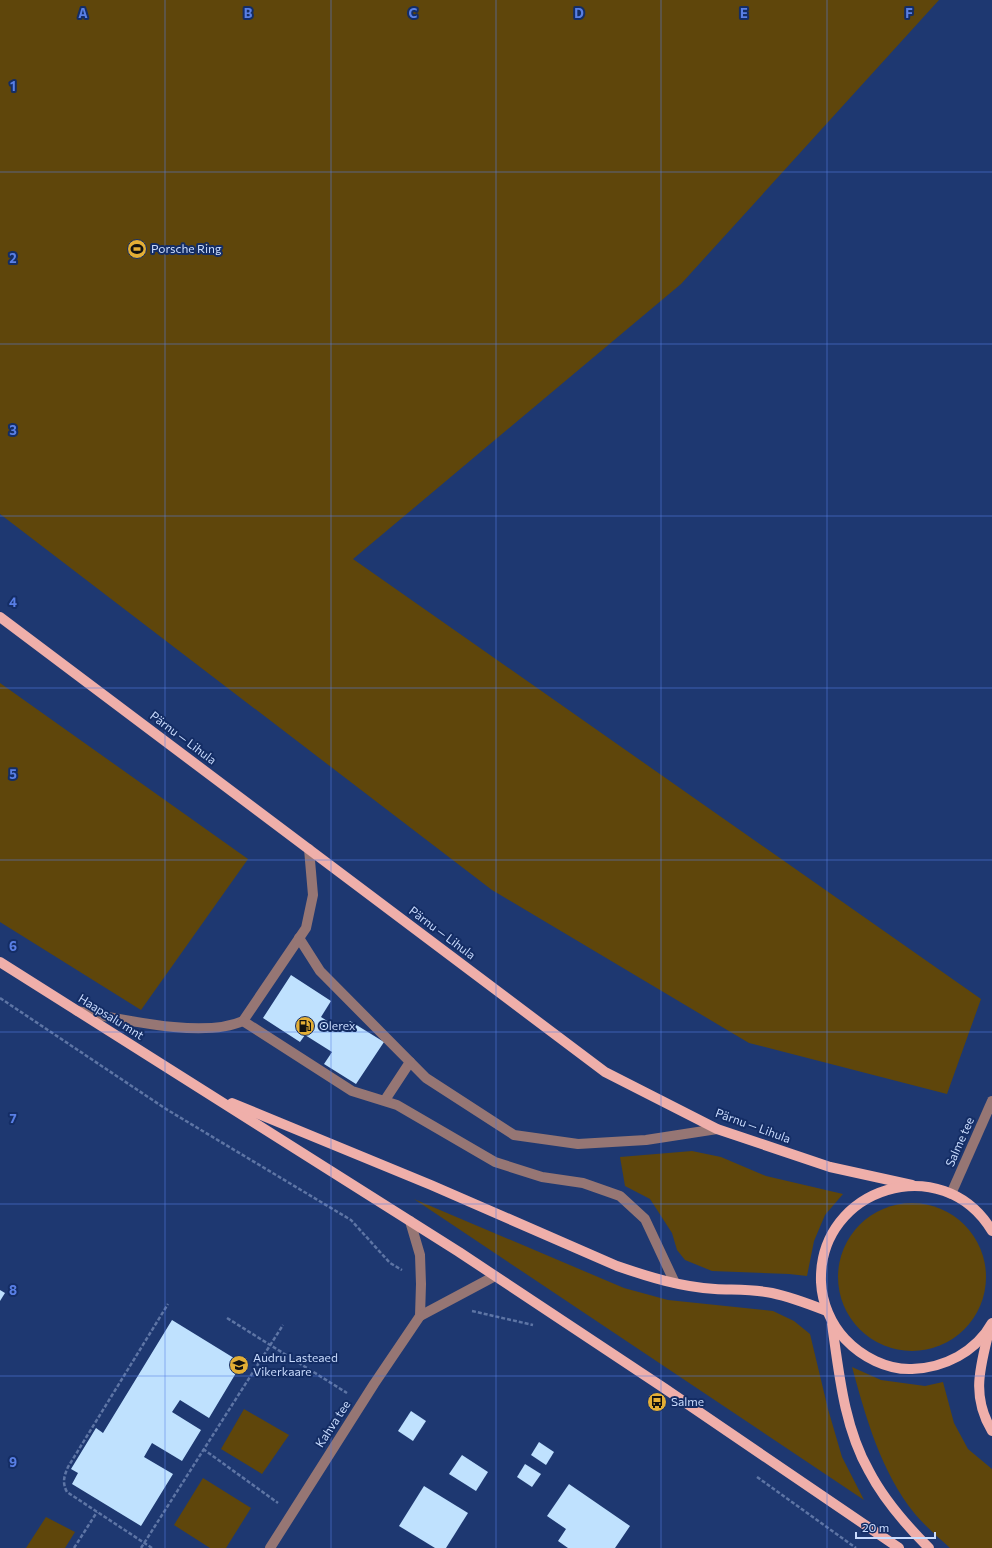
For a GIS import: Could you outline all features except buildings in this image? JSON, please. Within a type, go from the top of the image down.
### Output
[{"type":"main road","name":"Pärnu — Lihula","points":[[0,617],[605,1072],[717,1129],[830,1167],[912,1186]]},
{"type":"main road","name":"Haapsalu mnt","points":[[0,962],[208,1094]]},
{"type":"main road","points":[[208,1094],[495,1276],[664,1388],[900,1548]]},
{"type":"main road","points":[[208,1094],[431,1185],[617,1266],[675,1283],[714,1289],[750,1290],[772,1293],[794,1299],[829,1316],[841,1334],[860,1353],[878,1362],[909,1369],[940,1365],[955,1359],[970,1349],[991,1326]]},
{"type":"main road","points":[[929,1548],[889,1503],[869,1472],[858,1448],[841,1385],[829,1316],[821,1290],[821,1271],[824,1253],[830,1238],[840,1222],[853,1208],[866,1198],[884,1190],[912,1186],[932,1188],[951,1194],[977,1212],[992,1230]]},
{"type":"main road","points":[[991,1326],[978,1388],[980,1404],[992,1431]]},
{"type":"street","points":[[77,1011],[154,1025],[200,1028],[234,1025],[243,1021],[306,928],[313,895],[309,848]]},
{"type":"street","points":[[299,938],[320,971],[426,1078],[514,1135],[578,1144],[646,1140],[717,1129]]},
{"type":"street","points":[[243,1021],[352,1091],[385,1100],[495,1162],[542,1177],[583,1183],[620,1196],[645,1219],[675,1283]]},
{"type":"street","points":[[385,1100],[410,1062]]},
{"type":"street","name":"Salme tee","points":[[951,1194],[992,1101]]},
{"type":"street","points":[[410,1221],[420,1255],[420,1316]]},
{"type":"street","name":"Kahva tee","points":[[270,1548],[362,1403],[420,1316],[495,1276]]},
{"type":"path","points":[[152,1548],[67,1492],[64,1487],[64,1476],[68,1467],[168,1304]]},
{"type":"path","points":[[227,1318],[362,1403]]},
{"type":"path","points":[[141,1548],[283,1325]]},
{"type":"path","points":[[203,1450],[291,1513]]},
{"type":"path","points":[[74,1548],[97,1512]]},
{"type":"shaded area","points":[[0,0],[939,0],[681,284],[353,559],[981,999],[947,1094],[749,1043],[492,890],[0,514]]},
{"type":"shaded area","points":[[0,683],[248,859],[141,1010],[0,922]]},
{"type":"shaded area","points":[[692,1151],[721,1157],[766,1176],[843,1194],[825,1215],[814,1241],[807,1276],[712,1271],[685,1260],[677,1250],[672,1233],[650,1199],[625,1186],[620,1157]]},
{"type":"shaded area","points":[[414,1199],[624,1288],[668,1300],[773,1311],[794,1321],[810,1334],[828,1409],[842,1457],[864,1500]]},
{"type":"shaded area","points":[[905,1203],[919,1203],[933,1206],[947,1212],[959,1220],[969,1230],[977,1242],[983,1256],[986,1277],[983,1298],[977,1312],[969,1324],[959,1334],[947,1342],[933,1348],[919,1351],[905,1351],[891,1348],[877,1342],[865,1334],[855,1324],[847,1312],[841,1298],[838,1284],[838,1270],[841,1256],[847,1242],[855,1230],[865,1220],[877,1212],[891,1206]]},
{"type":"shaded area","points":[[852,1367],[881,1380],[925,1386],[943,1382],[954,1423],[968,1449],[992,1469],[992,1548],[950,1548],[915,1514],[903,1498],[876,1444]]},
{"type":"shaded area","points":[[244,1409],[289,1435],[262,1474],[221,1449]]},
{"type":"shaded area","points":[[203,1478],[251,1508],[226,1548],[210,1548],[174,1525]]},
{"type":"shaded area","points":[[46,1517],[75,1532],[65,1548],[26,1548]]},
{"type":"place","name":"Porsche Ring","points":[[137,249]]},
{"type":"place","name":"Olerex","points":[[305,1026]]},
{"type":"place","name":"Audru Lasteaed Vikerkaare","points":[[239,1365]]},
{"type":"place","name":"Salme","points":[[657,1402]]}]
